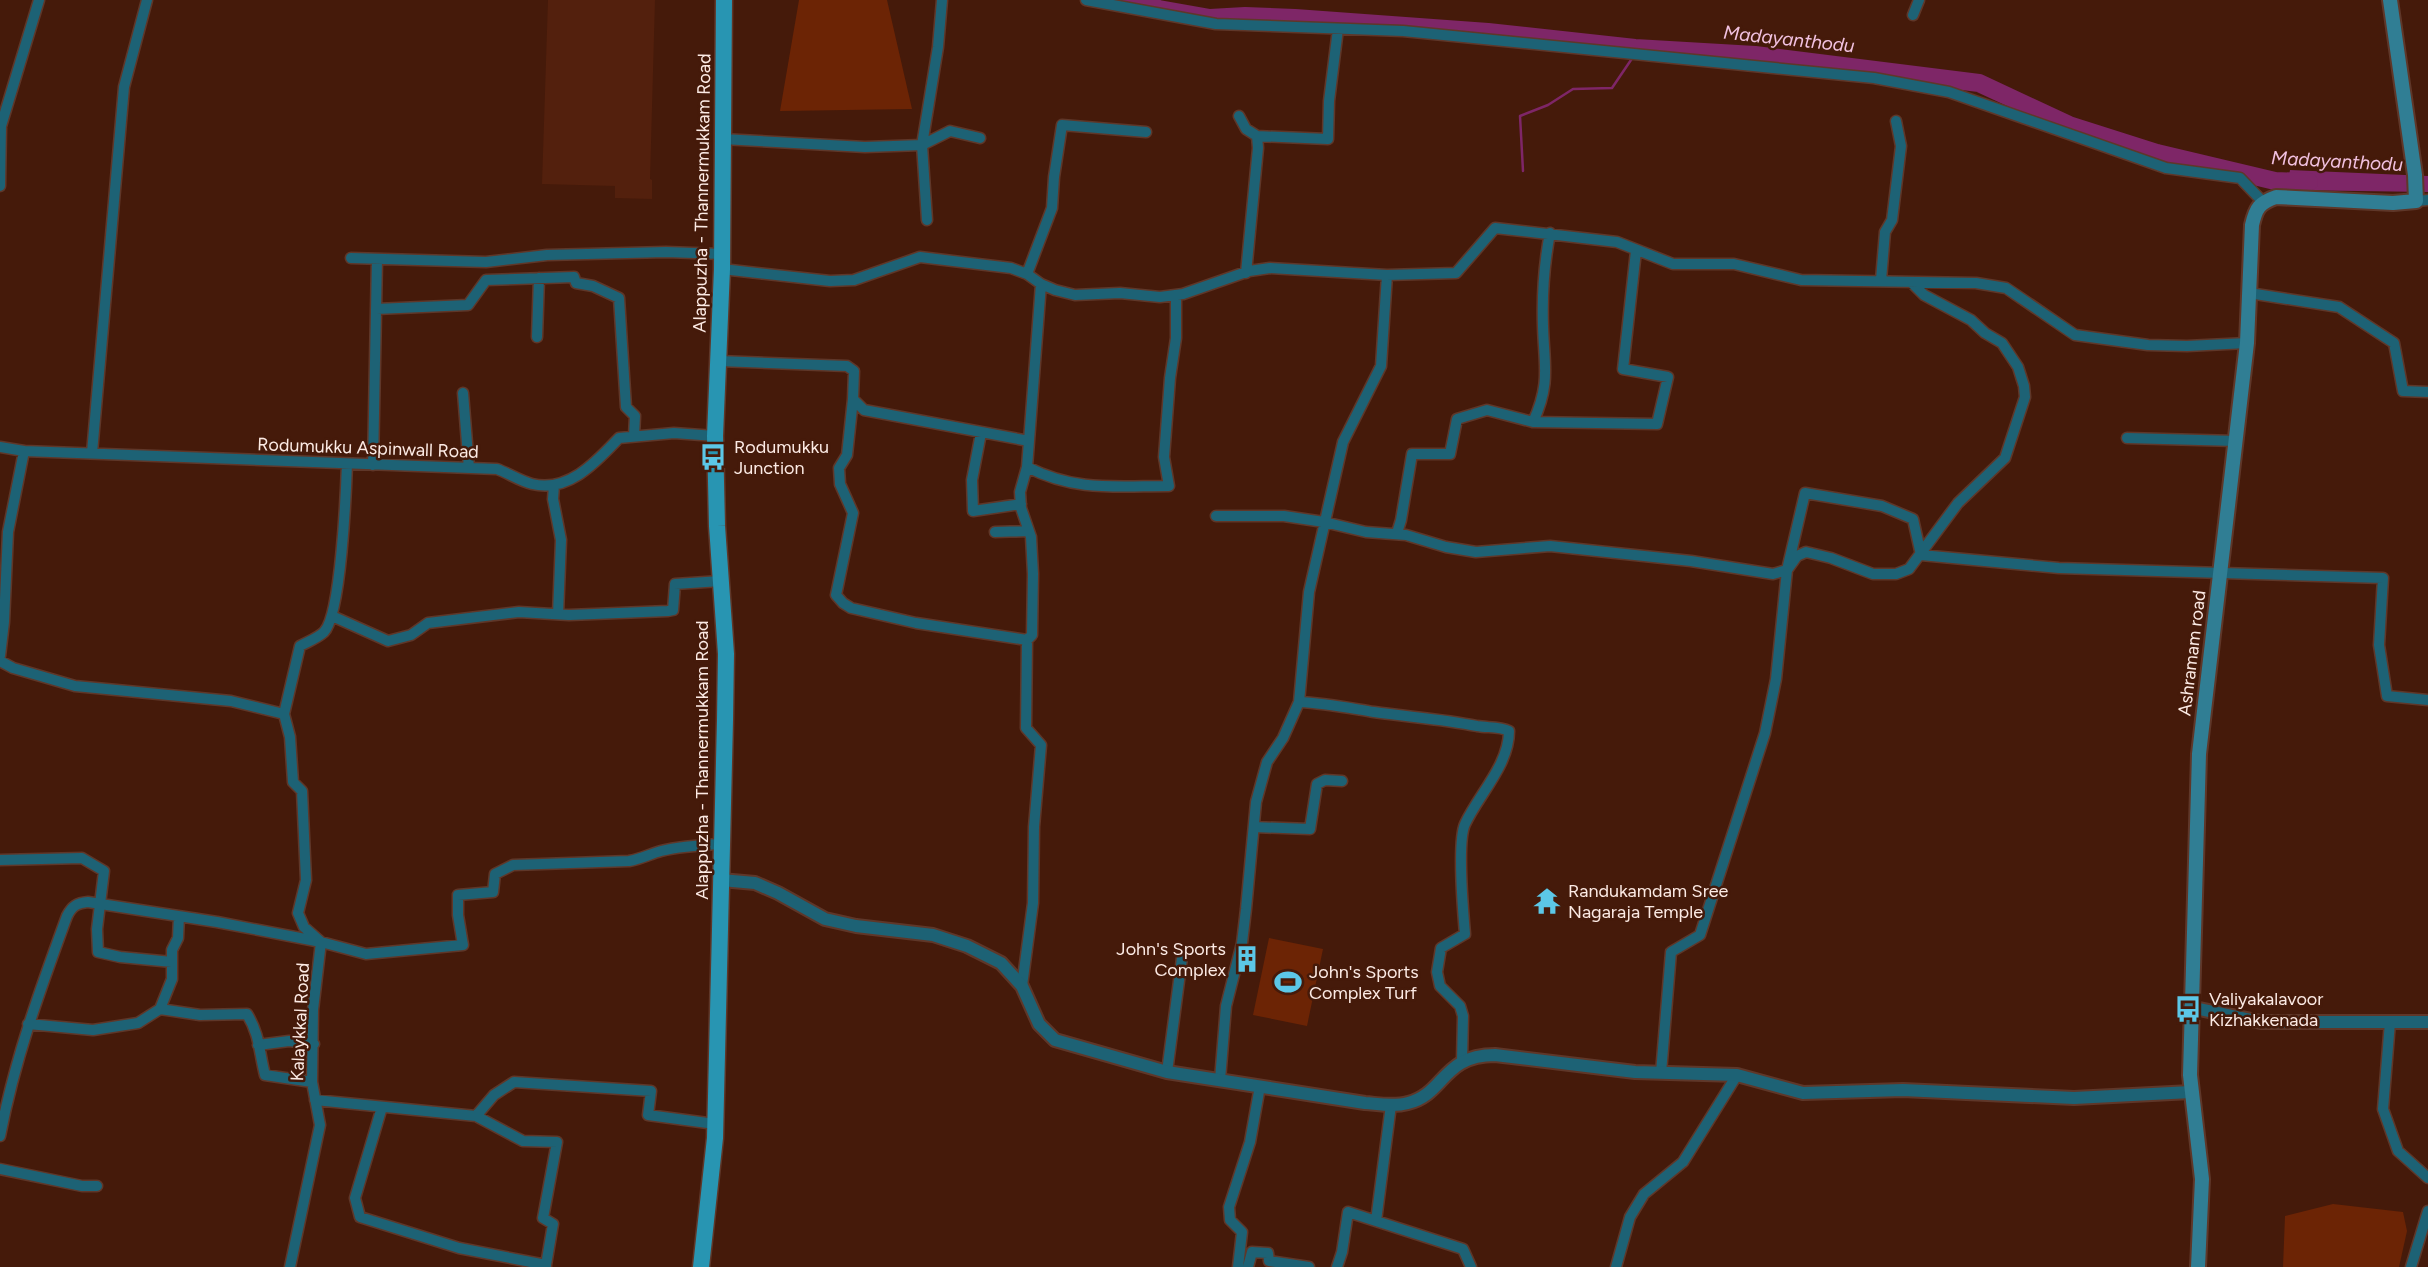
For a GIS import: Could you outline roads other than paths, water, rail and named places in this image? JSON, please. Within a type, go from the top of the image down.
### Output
[{"type":"main road","name":"Alappuzha - Thannermukkam Road","points":[[701,1267],[715,1124],[726,654],[715,436],[722,262],[724,0]]},
{"type":"main road","points":[[2263,202],[2276,197],[2393,203],[2422,200],[2421,174],[2390,0]]},
{"type":"main road","name":"Ashramam road","points":[[2198,1267],[2202,1179],[2191,1092],[2190,1007],[2199,754],[2247,343],[2252,225],[2256,209],[2263,202]]},
{"type":"street","points":[[0,186],[1,126],[39,0]]},
{"type":"street","points":[[92,453],[124,87],[147,0]]},
{"type":"street","points":[[928,220],[922,145],[938,47],[942,0]]},
{"type":"street","points":[[1086,0],[1216,24],[1404,31],[1874,78],[1936,90],[2166,168],[2240,178],[2263,202]]},
{"type":"street","points":[[1913,15],[1919,0]]},
{"type":"street","points":[[1239,116],[1246,129],[1257,136],[1328,139],[1329,101],[1338,29]]},
{"type":"street","points":[[1881,280],[1885,232],[1892,220],[1901,146],[1896,121]]},
{"type":"street","points":[[1027,274],[1052,208],[1062,125],[1146,132]]},
{"type":"street","points":[[722,139],[865,147],[922,145],[950,131],[980,138]]},
{"type":"street","points":[[1246,273],[1257,136]]},
{"type":"street","points":[[351,258],[486,262],[547,255],[666,252],[830,281],[854,280],[920,257],[1011,268],[1027,274],[1041,284],[1075,295],[1120,293],[1160,297],[1176,295],[1270,268],[1387,275],[1456,273],[1495,228],[1617,242],[1673,264],[1734,264],[1801,280],[1976,283],[2006,288],[2075,335],[2148,345],[2247,343]]},
{"type":"street","points":[[1533,422],[1546,384],[1543,331],[1544,265],[1550,233]]},
{"type":"street","points":[[1396,533],[1401,520],[1412,454],[1451,454],[1457,419],[1487,410],[1533,422],[1657,424],[1668,377],[1623,369],[1636,251]]},
{"type":"street","points":[[373,465],[377,259]]},
{"type":"street","points":[[1220,1080],[1226,1006],[1242,943],[1255,802],[1267,762],[1283,738],[1299,702],[1309,592],[1343,442],[1381,366],[1387,275]]},
{"type":"street","points":[[376,309],[468,305],[486,280],[574,277],[576,283],[593,286],[619,298],[626,407],[635,416],[634,436]]},
{"type":"street","points":[[537,337],[539,278]]},
{"type":"street","points":[[1216,516],[1284,516],[1366,532],[1396,533],[1476,552],[1550,546],[1692,561],[1773,574],[1787,570],[1797,556],[1806,552],[1831,558],[1872,574],[1896,574],[1909,569],[1958,503],[2005,457],[2025,397],[2018,367],[2002,344],[1971,320],[1924,295],[1911,282]]},
{"type":"street","points":[[1022,986],[1033,902],[1034,827],[1041,745],[1026,728],[1027,640],[1032,635],[1033,574],[1029,531],[1020,492],[1027,467],[1041,284]]},
{"type":"street","points":[[2249,293],[2339,307],[2394,343],[2403,391],[2428,392]]},
{"type":"street","points":[[1027,467],[1050,479],[1086,486],[1169,486],[1164,457],[1176,338],[1176,295]]},
{"type":"street","points":[[719,361],[848,366],[854,371],[847,456],[839,468],[839,484],[853,513],[836,594],[843,603],[851,608],[916,623],[1027,640]]},
{"type":"street","points":[[463,393],[469,468]]},
{"type":"street","points":[[853,399],[864,410],[1029,441]]},
{"type":"street","points":[[558,614],[561,540],[554,485],[586,471],[619,438],[674,433],[715,436]]},
{"type":"street","points":[[981,433],[972,480],[973,511],[1021,504]]},
{"type":"street","points":[[2127,438],[2236,441]]},
{"type":"street","name":"Rodumukku Aspinwall Road","points":[[0,447],[24,451],[497,469],[533,484],[554,485]]},
{"type":"street","points":[[0,656],[8,532],[24,451]]},
{"type":"street","points":[[321,942],[304,927],[298,913],[306,880],[302,791],[293,782],[290,737],[284,714],[300,646],[324,632],[332,615],[346,509],[347,464]]},
{"type":"street","points":[[1661,1073],[1671,952],[1700,935],[1765,733],[1776,679],[1787,570],[1805,493],[1882,506],[1913,519],[1921,555]]},
{"type":"street","points":[[995,532],[1029,531]]},
{"type":"street","points":[[1921,555],[2059,568],[2383,578],[2379,645],[2388,696],[2428,700]]},
{"type":"street","points":[[332,615],[388,641],[411,635],[428,623],[519,612],[558,614],[668,611],[673,610],[675,584],[721,582]]},
{"type":"street","points":[[0,661],[13,668],[75,686],[231,701],[284,714]]},
{"type":"street","points":[[1299,702],[1326,703],[1376,712],[1437,718],[1509,731],[1509,743],[1498,767],[1464,827],[1462,894],[1465,933],[1441,948],[1437,972],[1440,986],[1460,1006],[1463,1016],[1462,1061]]},
{"type":"street","points":[[1254,827],[1310,829],[1317,784],[1325,780],[1342,781]]},
{"type":"street","points":[[0,1136],[10,1082],[28,1024],[72,907],[79,902],[179,916],[321,942],[366,954],[463,945],[457,915],[458,895],[493,892],[495,874],[500,869],[513,865],[629,861],[684,847],[722,844]]},
{"type":"street","points":[[0,860],[82,858],[104,871],[97,929],[98,952],[172,962]]},
{"type":"street","points":[[721,880],[755,883],[778,892],[825,919],[856,926],[933,935],[967,946],[1002,962],[1022,986],[1040,1024],[1055,1040],[1167,1072],[1365,1103],[1409,1103],[1425,1096],[1462,1061],[1479,1055],[1594,1068],[1737,1075],[1803,1093],[1903,1090],[2074,1098],[2191,1092]]},
{"type":"street","points":[[28,1024],[93,1030],[138,1023],[160,1009],[172,979],[172,950],[178,938],[179,916]]},
{"type":"street","name":"Kalaykkal Road","points":[[290,1267],[320,1125],[312,1082],[313,1010],[321,942]]},
{"type":"street","points":[[1167,1072],[1182,958]]},
{"type":"street","points":[[2190,1007],[2261,1022],[2428,1022]]},
{"type":"street","points":[[160,1009],[200,1015],[247,1014],[258,1032],[265,1075],[312,1082]]},
{"type":"street","points":[[2390,1022],[2383,1109],[2385,1119],[2398,1151],[2428,1178]]},
{"type":"street","points":[[258,1045],[289,1041],[314,1044]]},
{"type":"street","points":[[1616,1267],[1630,1217],[1644,1194],[1684,1161],[1737,1075]]},
{"type":"street","points":[[476,1116],[494,1094],[514,1082],[651,1091],[648,1115],[715,1124]]},
{"type":"street","points":[[1238,1267],[1242,1232],[1230,1220],[1229,1207],[1250,1142],[1260,1086]]},
{"type":"street","points":[[315,1100],[476,1116],[523,1141],[557,1142],[543,1218],[553,1224],[546,1266],[459,1248],[360,1217],[355,1198],[382,1107]]},
{"type":"street","points":[[1376,1222],[1391,1105]]},
{"type":"street","points":[[0,1169],[82,1186],[97,1186]]},
{"type":"street","points":[[2411,1267],[2428,1211]]},
{"type":"street","points":[[1337,1267],[1348,1212],[1463,1250],[1471,1267]]},
{"type":"street","points":[[1248,1267],[1252,1252],[1268,1252],[1269,1261],[1309,1267]]},
{"type":"waterway","name":"Madayanthodu","points":[[1131,0],[1159,9],[1210,18],[1295,18],[1488,32],[1635,48],[1755,55],[1979,83],[2069,125],[2157,153],[2275,181],[2309,182]]},
{"type":"waterway","points":[[1523,171],[1520,116],[1548,105],[1573,89],[1612,88],[1633,57]]},
{"type":"place","name":"Rodumukku Junction","points":[[713,457]]},
{"type":"place","name":"Randukamdam Sree Nagaraja Temple","points":[[1547,901]]},
{"type":"place","name":"John's Sports Complex","points":[[1247,959]]},
{"type":"place","name":"John's Sports Complex Turf","points":[[1288,982]]},
{"type":"place","name":"Valiyakalavoor Kizhakkenada","points":[[2188,1009]]}]
